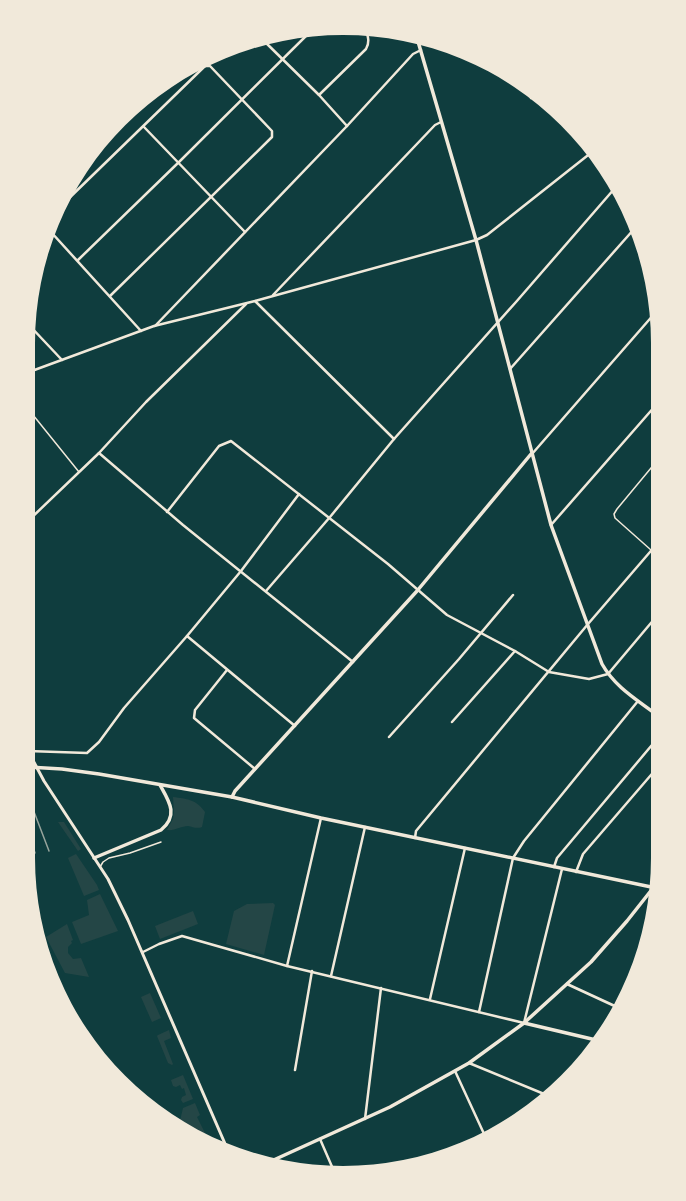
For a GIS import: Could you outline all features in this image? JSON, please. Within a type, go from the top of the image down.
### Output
[{"type":"main road","points":[[419,44],[476,240],[531,454],[551,525],[602,664],[616,684],[651,710]]},
{"type":"main road","points":[[232,797],[235,791],[417,591],[531,454]]},
{"type":"main road","points":[[35,768],[70,770],[232,797],[321,818],[649,887]]},
{"type":"main road","points":[[94,858],[162,830],[167,825],[172,811],[171,806],[158,785]]},
{"type":"main road","points":[[276,1159],[390,1107],[469,1063],[524,1023],[591,962],[648,895]]},
{"type":"main road","points":[[524,1023],[592,1039]]},
{"type":"street","points":[[319,95],[366,49],[369,40],[368,36]]},
{"type":"street","points":[[78,260],[304,38]]},
{"type":"street","points":[[267,44],[319,95],[347,126]]},
{"type":"street","points":[[154,326],[347,126],[414,54],[420,50]]},
{"type":"street","points":[[110,296],[210,196],[272,137],[272,131],[209,66]]},
{"type":"street","points":[[73,194],[201,70]]},
{"type":"street","points":[[272,295],[435,125],[441,122]]},
{"type":"street","points":[[144,127],[245,232]]},
{"type":"street","points":[[35,370],[154,326],[255,301],[272,295],[476,240],[487,235],[587,156]]},
{"type":"street","points":[[266,591],[330,517],[394,439],[612,192]]},
{"type":"street","points":[[510,369],[631,233]]},
{"type":"street","points":[[54,235],[141,331]]},
{"type":"street","points":[[255,301],[394,439]]},
{"type":"street","points":[[35,514],[99,453],[146,402],[246,303]]},
{"type":"street","points":[[531,454],[650,319]]},
{"type":"street","points":[[36,332],[62,360]]},
{"type":"street","points":[[551,525],[651,411]]},
{"type":"street","points":[[167,512],[219,446],[231,441],[330,517],[388,564],[417,591],[447,615],[482,633],[549,672],[590,679],[608,674],[651,623]]},
{"type":"street","points":[[99,453],[167,512],[353,662]]},
{"type":"street","points":[[35,751],[87,753],[99,742],[124,708],[241,571],[299,494]]},
{"type":"street","points":[[415,838],[416,832],[651,550]]},
{"type":"street","points":[[389,737],[482,633],[513,595]]},
{"type":"street","points":[[187,636],[295,726]]},
{"type":"street","points":[[452,722],[514,651]]},
{"type":"street","points":[[227,670],[195,710],[194,718],[255,769]]},
{"type":"street","points":[[479,1012],[513,858],[524,841],[639,700]]},
{"type":"street","points":[[554,867],[557,858],[651,746]]},
{"type":"street","points":[[35,764],[44,781],[100,867],[128,920],[225,1143]]},
{"type":"street","points":[[576,872],[583,854],[651,775]]},
{"type":"street","points":[[287,966],[321,818]]},
{"type":"street","points":[[331,976],[366,827]]},
{"type":"street","points":[[430,999],[465,848]]},
{"type":"street","points":[[143,952],[159,944],[182,936],[287,966],[430,999],[524,1023],[562,869]]},
{"type":"street","points":[[295,1070],[312,971]]},
{"type":"street","points":[[567,984],[613,1005]]},
{"type":"street","points":[[365,1119],[382,988]]},
{"type":"street","points":[[469,1063],[542,1093]]},
{"type":"street","points":[[455,1071],[483,1132]]},
{"type":"street","points":[[320,1139],[332,1165]]},
{"type":"lane","points":[[35,417],[79,472]]},
{"type":"lane","points":[[651,468],[614,514],[615,518],[651,550]]},
{"type":"lane","points":[[100,867],[103,862],[109,858],[130,853],[161,842]]},
{"type":"shaded area","points":[[173,797],[191,800],[202,808],[205,812],[202,827],[197,828],[185,826],[173,830],[167,830],[173,819]]},
{"type":"shaded area","points":[[58,822],[64,822],[81,849],[78,851]]},
{"type":"shaded area","points":[[76,854],[99,890],[84,896],[68,858]]},
{"type":"shaded area","points":[[100,894],[118,931],[81,944],[72,922],[89,915],[87,900]]},
{"type":"shaded area","points":[[273,903],[275,905],[264,955],[226,944],[234,911],[247,904]]},
{"type":"shaded area","points":[[193,911],[198,924],[160,939],[155,926]]},
{"type":"shaded area","points":[[67,924],[73,940],[68,947],[68,953],[73,959],[81,958],[89,977],[65,973],[46,937]]},
{"type":"shaded area","points":[[150,993],[161,1018],[152,1022],[141,997]]},
{"type":"shaded area","points":[[169,1030],[171,1038],[164,1041],[173,1064],[172,1065],[168,1063],[157,1036]]},
{"type":"shaded area","points":[[183,1075],[193,1099],[183,1103],[181,1100],[182,1097],[186,1095],[184,1088],[182,1089],[180,1085],[176,1087],[173,1086],[171,1080]]},
{"type":"shaded area","points":[[195,1103],[200,1115],[197,1117],[205,1133],[180,1119],[183,1108]]},
{"type":"railway","points":[[35,814],[49,851]]}]
